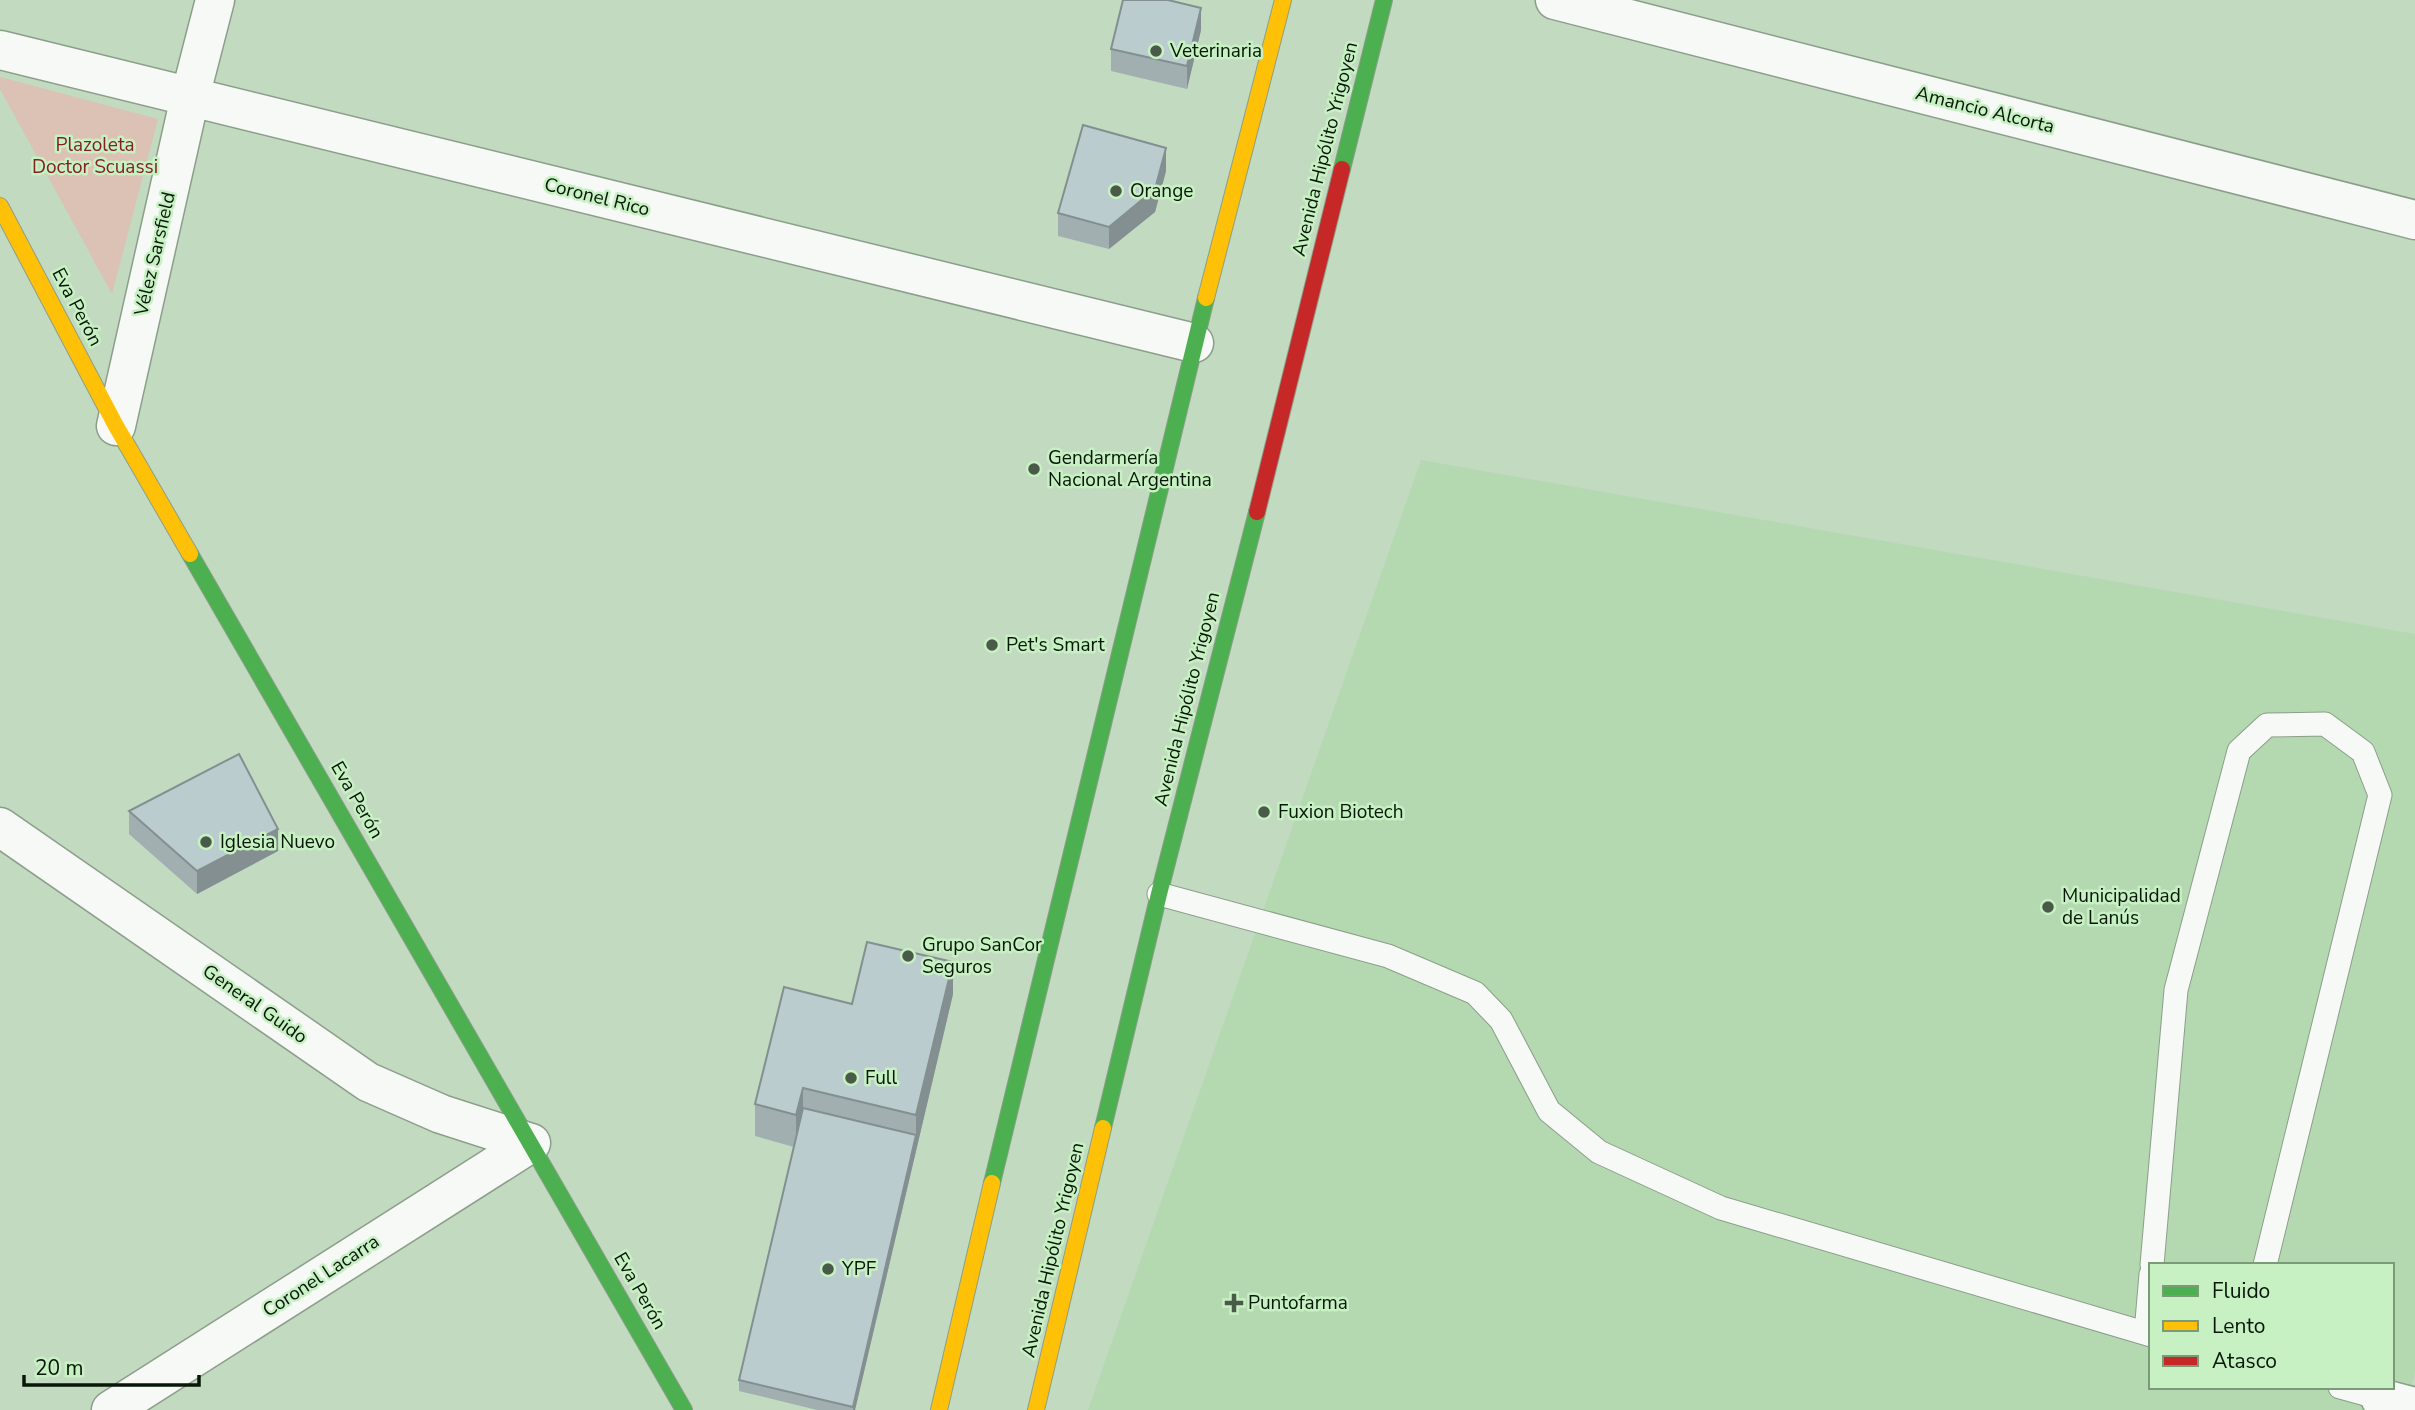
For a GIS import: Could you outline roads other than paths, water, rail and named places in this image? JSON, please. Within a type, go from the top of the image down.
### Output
[{"type":"main road","points":[[939,1410],[1029,1024],[1194,343],[1283,0]]},
{"type":"main road","name":"Avenida Hipólito Yrigoyen","points":[[1036,1410],[1159,894],[1259,507],[1384,0]]},
{"type":"main road","name":"Eva Perón","points":[[0,206],[116,426],[684,1410]]},
{"type":"street","name":"Vélez Sarsfield","points":[[116,426],[190,97],[215,0]]},
{"type":"street","name":"Amancio Alcorta","points":[[1555,0],[2415,220]]},
{"type":"street","name":"Coronel Rico","points":[[0,50],[1194,343]]},
{"type":"street","name":"General Guido","points":[[0,827],[368,1082],[441,1114],[531,1143]]},
{"type":"street","name":"Coronel Lacarra","points":[[111,1410],[531,1143]]},
{"type":"lane","points":[[2152,1263],[2176,990],[2239,751],[2267,725],[2325,724],[2363,752],[2380,795],[2265,1263]]},
{"type":"lane","points":[[1159,894],[1388,956],[1475,993],[1501,1020],[1549,1111],[1600,1152],[1721,1208],[2148,1334],[2149,1314]]},
{"type":"lane","points":[[2348,1389],[2398,1402]]},
{"type":"place","name":"Veterinaria","points":[[1156,51]]},
{"type":"place","name":"Orange","points":[[1116,191]]},
{"type":"place","name":"Gendarmería Nacional Argentina","points":[[1034,469]]},
{"type":"place","name":"Pet's Smart","points":[[992,645]]},
{"type":"place","name":"Fuxion Biotech","points":[[1264,812]]},
{"type":"place","name":"Iglesia Nuevo","points":[[206,842]]},
{"type":"place","name":"Municipalidad de Lanús","points":[[2048,907]]},
{"type":"place","name":"Grupo SanCor Seguros","points":[[908,956]]},
{"type":"place","name":"Full","points":[[851,1078]]},
{"type":"place","name":"YPF","points":[[828,1269]]},
{"type":"place","name":"Puntofarma","points":[[1234,1303]]},
{"type":"park label","name":"Plazoleta Doctor Scuassi","points":[[95,156]]}]
